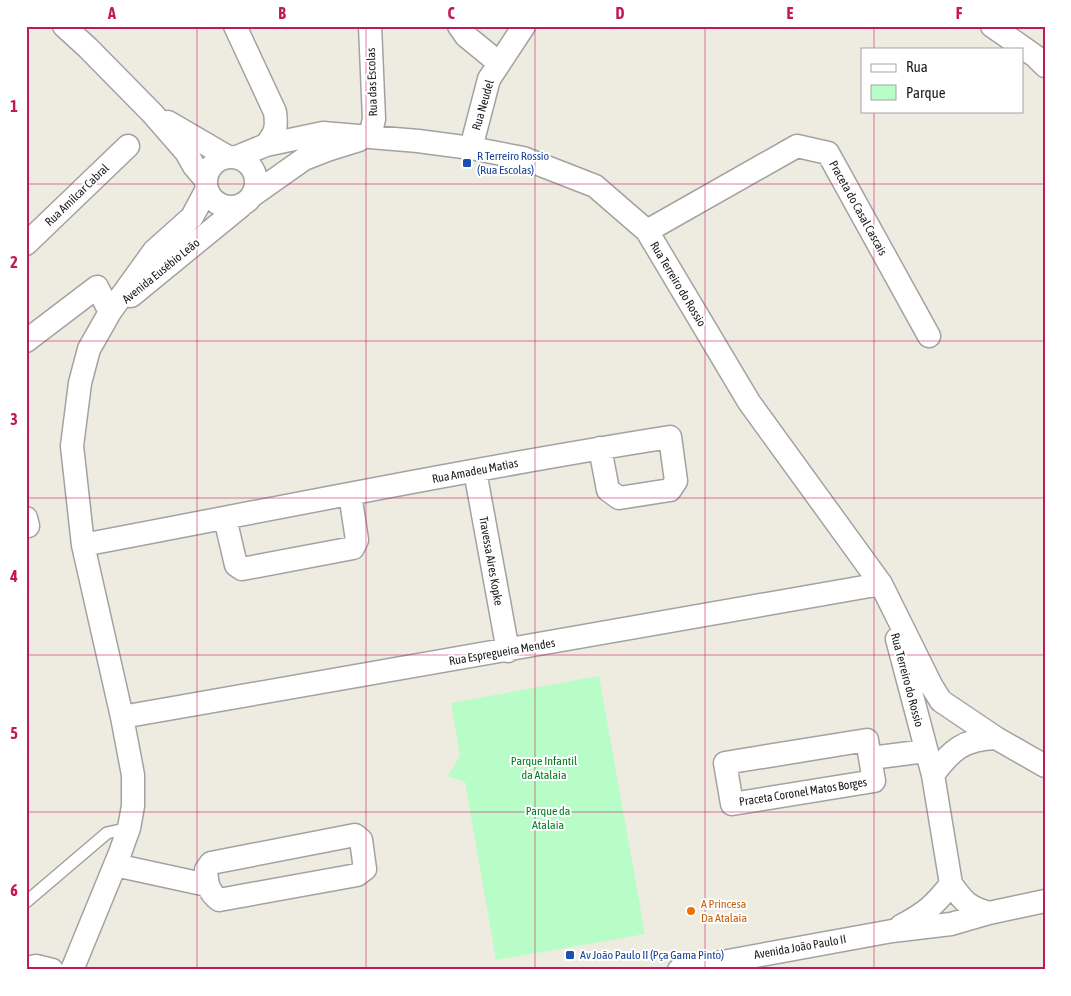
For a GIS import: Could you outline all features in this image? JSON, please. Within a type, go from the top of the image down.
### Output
[{"type":"street","points":[[64,26],[152,113],[186,152],[206,184],[210,196],[216,203],[232,208],[247,201],[256,188],[255,172],[244,160],[232,157],[152,113]]},
{"type":"street","points":[[235,26],[275,112],[277,126],[273,136],[266,145]]},
{"type":"street","name":"Rua das Escolas","points":[[370,26],[374,119],[370,137]]},
{"type":"street","points":[[459,26],[466,36],[500,63]]},
{"type":"street","name":"Rua Neudel","points":[[471,148],[489,79],[524,26]]},
{"type":"street","points":[[992,26],[1024,48]]},
{"type":"street","points":[[1024,48],[1045,66]]},
{"type":"street","points":[[206,184],[208,172],[220,160],[266,145],[323,133],[370,137]]},
{"type":"street","name":"Rua Terreiro do Rossio","points":[[370,137],[471,148],[523,158],[595,186],[647,231],[749,402],[881,584],[931,685],[941,701],[996,738],[1045,766]]},
{"type":"street","name":"Avenida Eusébio Leão","points":[[110,312],[247,201],[304,159],[370,137]]},
{"type":"street","name":"Rua Amílcar Cabral","points":[[26,244],[128,146]]},
{"type":"street","name":"Praceta do Casal Cascais","points":[[647,231],[797,146],[828,153],[929,336]]},
{"type":"street","name":"Avenida Eusébio Leão","points":[[110,312],[154,251],[192,217],[206,184]]},
{"type":"street","points":[[26,342],[97,287],[110,312],[89,349],[80,383],[72,446],[83,545],[122,717],[133,775],[133,806],[129,828],[72,970]]},
{"type":"street","name":"Rua Amadeu Matias","points":[[83,545],[600,448],[670,437],[676,481],[670,490],[619,498],[608,490],[600,448]]},
{"type":"street","name":"Travessa Aires Kopke","points":[[475,471],[508,651]]},
{"type":"street","points":[[225,518],[236,565],[242,569],[353,548],[357,540],[350,494]]},
{"type":"street","name":"Rua Terreiro do Rossio","points":[[881,584],[912,692],[933,775],[951,884]]},
{"type":"street","name":"Rua Espregueira Mendes","points":[[122,717],[508,651],[881,584]]},
{"type":"street","points":[[933,775],[943,761],[960,746],[978,739],[996,738]]},
{"type":"street","name":"Praceta Coronel Matos Borges","points":[[867,740],[871,758],[874,781],[732,804],[725,763],[867,740]]},
{"type":"street","name":"Praceta Coronel Matos Borges","points":[[871,758],[926,751]]},
{"type":"street","points":[[355,835],[361,840],[365,869],[357,876],[219,900],[212,895],[207,885],[206,870],[211,863],[355,835]]},
{"type":"street","points":[[115,865],[207,885]]},
{"type":"street","points":[[951,884],[959,896],[972,908],[989,913]]},
{"type":"street","name":"Avenida João Paulo II","points":[[892,930],[918,917],[936,904],[951,884]]},
{"type":"street","name":"Avenida João Paulo II","points":[[679,970],[892,930],[951,924],[989,913],[1045,901]]},
{"type":"street","points":[[26,968],[36,966],[52,970]]},
{"type":"lane","points":[[26,902],[107,833],[129,828]]},
{"type":"green space","name":"Parque da Atalaia","points":[[599,676],[645,934],[496,960],[465,782],[448,776],[460,756],[451,703]]},
{"type":"place","name":"R Terreiro Rossio (Rua Escolas)","points":[[467,163]]},
{"type":"place","name":"A Princesa Da Atalaia","points":[[691,911]]},
{"type":"place","name":"Av João Paulo II (Pça Gama Pinto)","points":[[570,955]]},
{"type":"park label","name":"Parque Infantil da Atalaia","points":[[544,768]]}]
